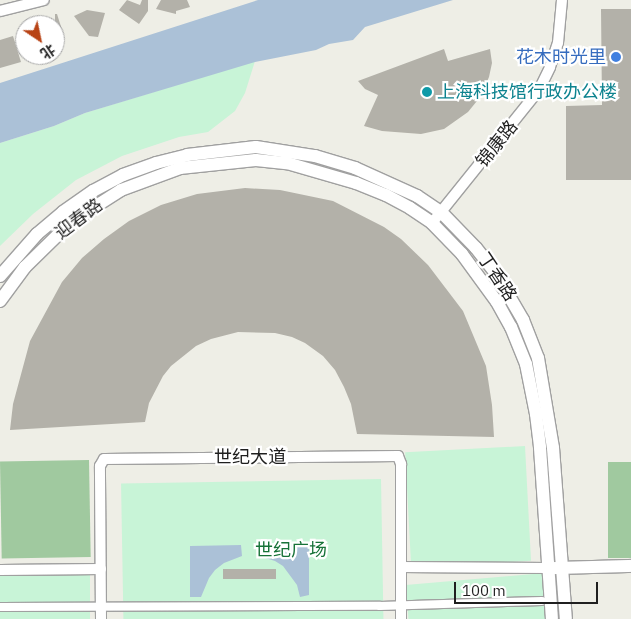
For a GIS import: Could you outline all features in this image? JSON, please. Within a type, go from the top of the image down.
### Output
[{"type":"street","points":[[0,10],[44,0]]},
{"type":"street","name":"锦康路","points":[[432,223],[533,97],[550,67],[558,43],[562,0]]},
{"type":"street","name":"丁香路","points":[[187,155],[256,148],[316,156],[355,168],[393,184],[441,212],[496,272],[523,320],[538,358],[553,448],[554,568],[552,619]]},
{"type":"street","name":"迎春路","points":[[0,276],[37,234],[63,212],[93,191],[123,175],[156,163],[187,155]]},
{"type":"street","name":"丁香路","points":[[180,168],[256,160],[287,163],[318,171],[386,196],[432,223],[462,254],[497,302],[511,327],[526,364],[536,414],[554,568],[566,619]]},
{"type":"street","name":"迎春路","points":[[0,301],[25,267],[71,222],[121,190],[180,168]]},
{"type":"street","name":"世纪大道","points":[[101,619],[100,466],[104,459],[116,457],[398,456],[401,464],[401,619]]},
{"type":"street","points":[[401,566],[554,568],[631,566]]},
{"type":"street","points":[[0,570],[101,569]]},
{"type":"street","points":[[0,607],[101,608],[401,605],[542,601]]},
{"type":"green space","points":[[255,61],[245,93],[235,111],[208,132],[179,137],[122,156],[76,180],[33,214],[0,246],[0,143],[54,126],[85,113]]},
{"type":"green space","points":[[525,446],[531,561],[411,567],[405,452]]},
{"type":"green space","points":[[89,460],[91,557],[2,559],[0,462]]},
{"type":"green space","points":[[608,462],[631,462],[631,558],[608,558]]},
{"type":"green space","name":"世纪广场","points":[[381,479],[383,619],[123,619],[121,484]]},
{"type":"green space","points":[[544,573],[548,619],[408,619],[406,585]]},
{"type":"green space","points":[[0,574],[90,574],[90,619],[0,619]]},
{"type":"water","points":[[258,0],[453,0],[365,27],[353,40],[329,44],[316,50],[255,62],[85,113],[54,126],[0,143],[0,83],[56,65],[65,65],[65,62]]},
{"type":"water","points":[[259,544],[309,544],[309,595],[300,597],[297,585],[283,566],[275,561],[259,556]]},
{"type":"water","points":[[241,545],[242,556],[224,563],[215,570],[209,578],[201,597],[190,597],[190,546]]},
{"type":"building","points":[[127,0],[140,5],[142,0],[148,0],[148,11],[139,24],[119,10]]},
{"type":"building","points":[[161,0],[187,0],[190,7],[176,11],[176,14],[156,9]]},
{"type":"building","name":"花木时光里","points":[[601,9],[631,9],[631,180],[566,180],[566,106],[602,105]]},
{"type":"building","points":[[87,10],[105,13],[98,37],[89,36],[74,16]]},
{"type":"building","points":[[13,36],[15,42],[15,64],[0,68],[0,40]]},
{"type":"building","name":"上海科技馆行政办公楼","points":[[444,49],[448,61],[490,49],[492,63],[489,77],[481,96],[468,112],[444,129],[421,134],[382,131],[364,126],[378,95],[365,89],[358,81]]},
{"type":"building","points":[[245,188],[280,190],[333,201],[384,227],[401,239],[428,265],[463,311],[486,366],[492,405],[494,437],[357,434],[351,404],[344,387],[335,370],[323,356],[305,343],[292,337],[275,333],[238,332],[211,339],[196,346],[171,366],[163,376],[149,403],[145,422],[10,430],[13,404],[30,341],[62,282],[82,258],[129,221],[161,205],[197,194]]},
{"type":"building","points":[[223,569],[276,569],[276,579],[223,579]]},
{"type":"place","name":"花木时光里","points":[[616,57]]},
{"type":"place","name":"上海科技馆行政办公楼","points":[[427,92]]}]
